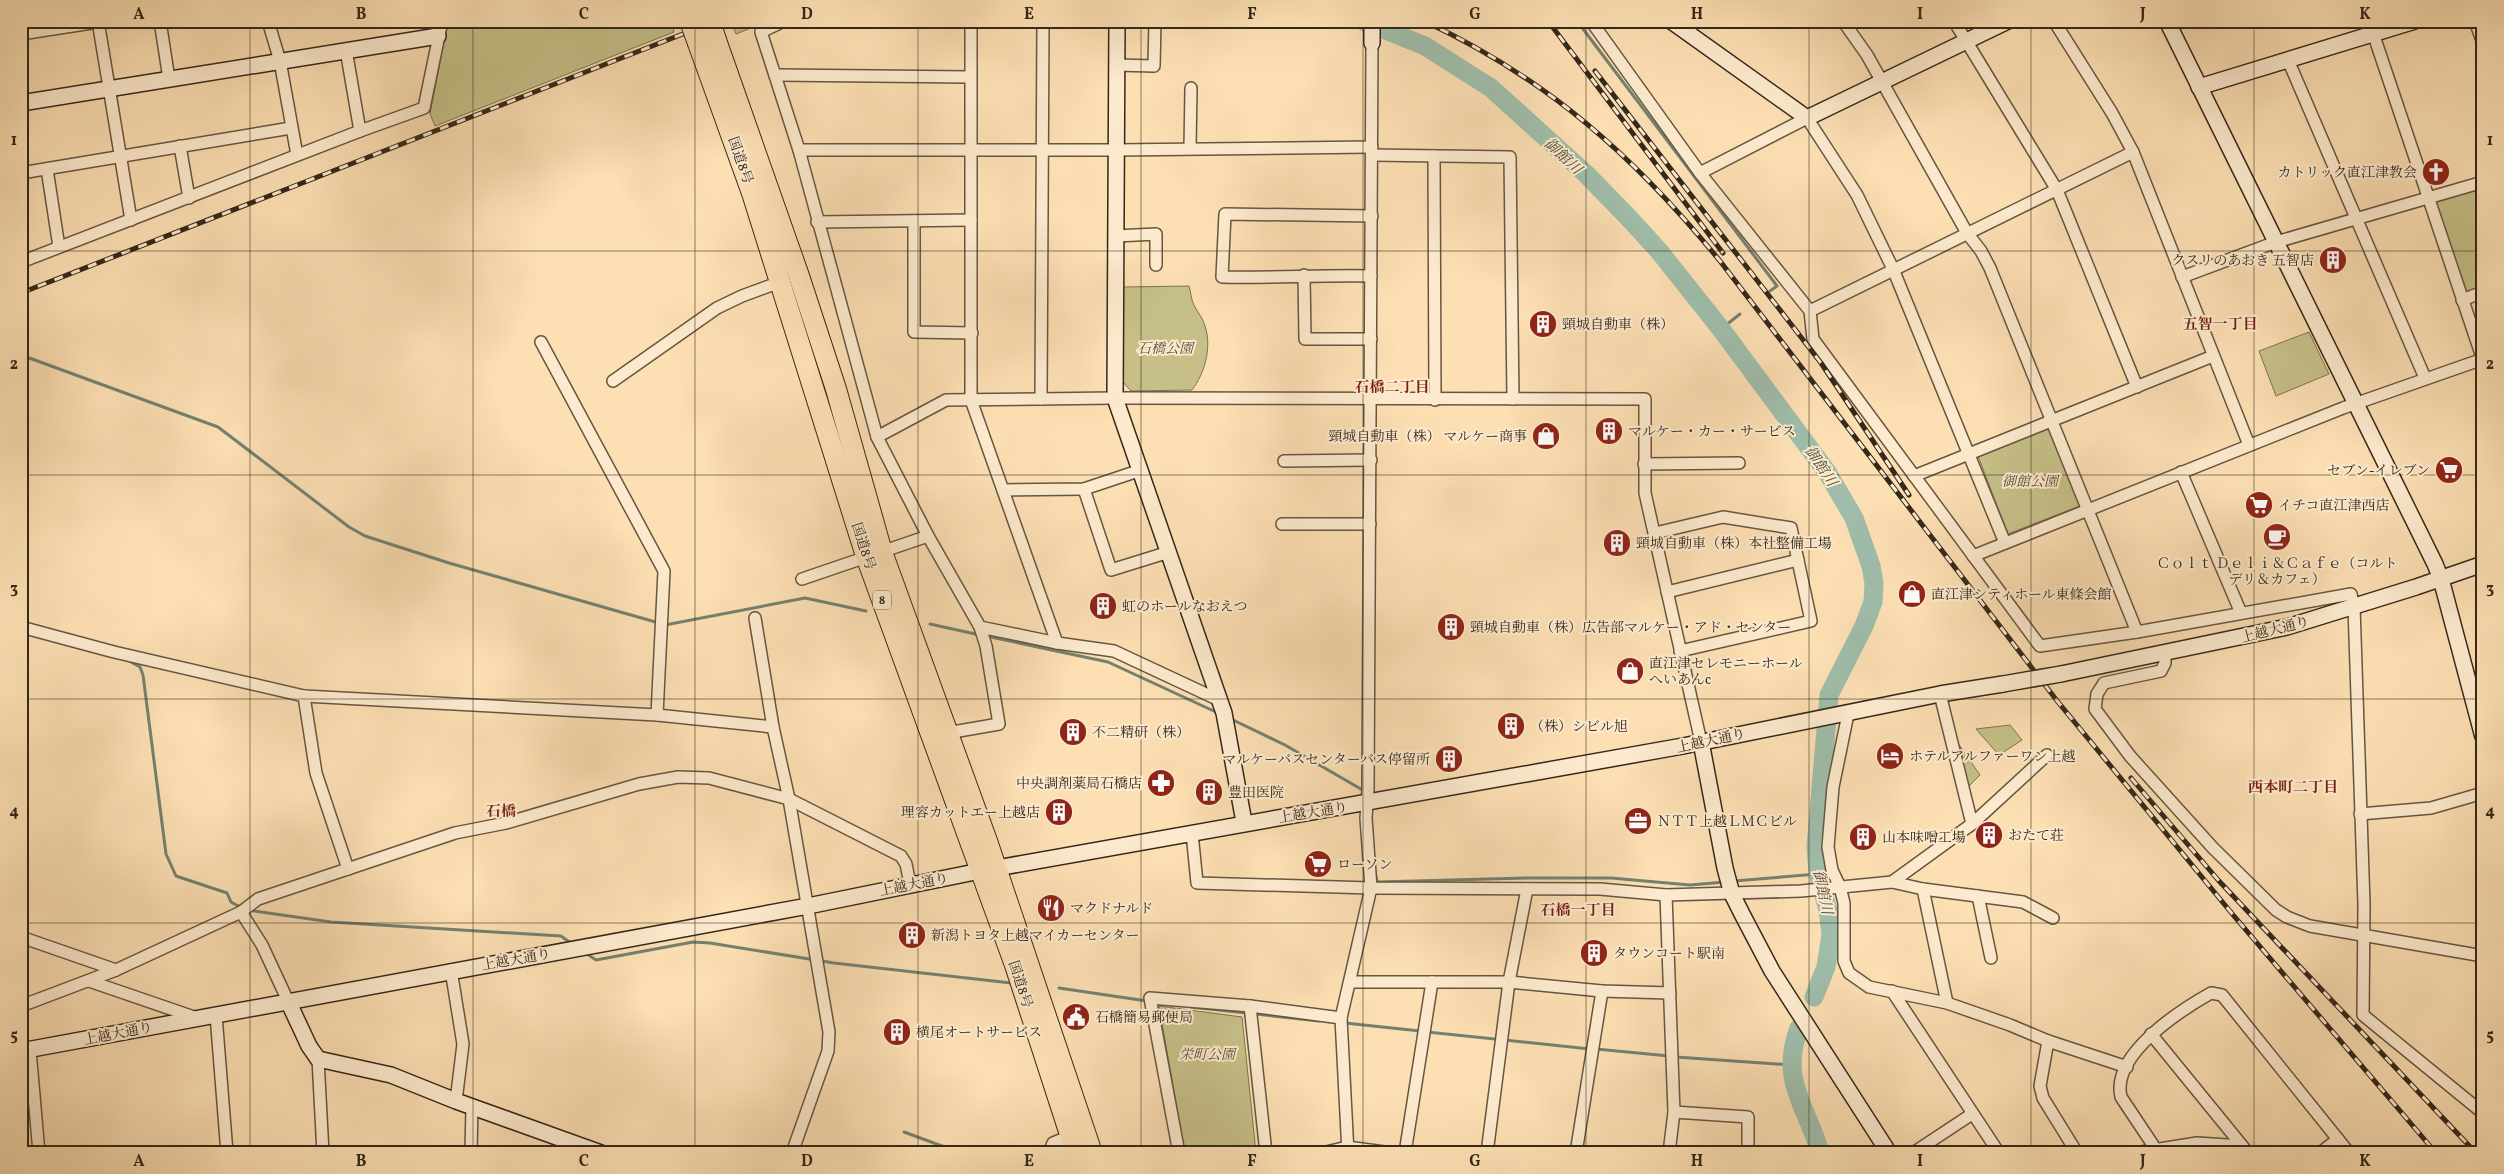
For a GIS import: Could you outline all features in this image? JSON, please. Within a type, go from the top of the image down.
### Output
[{"type":"highway","name":"国道8号","points":[[690,21],[708,35],[799,276],[836,389],[874,554],[947,733],[1015,965],[1073,1144]]},
{"type":"highway","name":"国道8号","points":[[708,35],[731,133],[780,282],[874,554],[1092,1153]]},
{"type":"street","points":[[160,21],[169,79]]},
{"type":"street","points":[[268,21],[280,61],[297,156]]},
{"type":"street","points":[[21,262],[424,108],[442,21]]},
{"type":"street","points":[[784,21],[760,32],[799,150],[817,222],[877,437],[928,536],[981,630],[986,646],[999,724],[947,733]]},
{"type":"street","points":[[971,21],[971,400],[1056,642]]},
{"type":"street","points":[[1041,399],[1043,21]]},
{"type":"street","points":[[1117,21],[1115,398],[1224,714],[1244,822]]},
{"type":"street","points":[[1117,65],[1154,66],[1155,21]]},
{"type":"street","points":[[1347,1150],[1341,1018],[1371,888],[1366,818],[1368,802],[1372,276],[1372,21]]},
{"type":"street","points":[[1591,21],[1700,173],[1810,311],[1813,339],[2040,646],[2137,632],[2351,594],[2354,607],[2360,814],[2363,1016],[2483,1113]]},
{"type":"street","points":[[1672,21],[1692,27],[1807,118],[1857,195],[1893,269],[2005,543]]},
{"type":"street","points":[[1843,21],[1867,55],[1967,232],[1981,251],[1990,268],[2089,509],[2137,632]]},
{"type":"street","points":[[1954,21],[2057,190],[2137,387]]},
{"type":"street","points":[[1700,173],[1807,118],[2008,21]]},
{"type":"street","points":[[2054,21],[2112,113],[2133,152],[2249,445]]},
{"type":"street","points":[[2199,87],[2288,60],[2371,28],[2415,21]]},
{"type":"street","points":[[2475,21],[2483,43]]},
{"type":"street","points":[[21,34],[98,22],[131,220]]},
{"type":"street","points":[[2174,23],[2199,87],[2441,579],[2483,736]]},
{"type":"street","points":[[1973,556],[2355,404],[2483,359],[2371,28]]},
{"type":"street","points":[[21,103],[438,36]]},
{"type":"street","points":[[346,50],[360,131]]},
{"type":"street","points":[[2288,60],[2425,378]]},
{"type":"street","points":[[775,75],[970,77]]},
{"type":"street","points":[[1190,148],[1191,88]]},
{"type":"street","points":[[21,172],[291,128]]},
{"type":"street","points":[[180,146],[189,198]]},
{"type":"street","points":[[799,150],[971,151],[1190,148],[1372,151],[1434,156],[1510,157],[1514,399]]},
{"type":"street","points":[[1810,311],[1967,232],[2133,152]]},
{"type":"street","points":[[1434,156],[1435,400]]},
{"type":"street","points":[[47,169],[59,247]]},
{"type":"street","points":[[2182,277],[2276,242],[2483,182]]},
{"type":"street","points":[[1372,216],[1225,214],[1222,277],[1372,276]]},
{"type":"street","points":[[817,222],[971,220]]},
{"type":"street","points":[[914,221],[914,332],[972,333]]},
{"type":"street","points":[[1116,236],[1156,234],[1156,265]]},
{"type":"street","points":[[1304,275],[1305,338],[1371,339]]},
{"type":"street","points":[[613,381],[717,308],[742,296],[780,282]]},
{"type":"street","points":[[2462,300],[2483,292]]},
{"type":"street","points":[[541,342],[664,571],[657,715]]},
{"type":"street","points":[[1914,476],[2213,356]]},
{"type":"street","points":[[877,437],[946,400],[1115,398],[1371,400],[1644,399],[1645,494],[1701,742],[1732,894],[1772,971],[1889,1153]]},
{"type":"street","points":[[1284,460],[1370,460]]},
{"type":"street","points":[[1644,464],[1739,463]]},
{"type":"street","points":[[1003,490],[1084,489],[1141,470]]},
{"type":"street","points":[[2181,472],[2241,613]]},
{"type":"street","points":[[1084,489],[1112,570],[1169,552]]},
{"type":"street","points":[[1654,534],[1723,517],[1791,528],[1811,620],[1680,651]]},
{"type":"street","points":[[1282,524],[1370,524]]},
{"type":"street","points":[[802,579],[928,536]]},
{"type":"street","points":[[1667,592],[1798,560]]},
{"type":"street","name":"上越大通り","points":[[1940,694],[2061,674],[2287,627],[2483,564]]},
{"type":"street","points":[[756,618],[773,728],[789,799],[829,1032],[828,1051],[792,1153]]},
{"type":"street","points":[[21,627],[114,652],[304,696],[657,715],[773,728]]},
{"type":"street","points":[[981,630],[1114,651],[1219,700]]},
{"type":"street","points":[[2164,654],[2165,663],[2161,671],[2104,684],[2095,701],[2095,709],[2130,756],[2212,848],[2276,910],[2287,917],[2310,926],[2483,956]]},
{"type":"street","points":[[1972,824],[1940,694],[1844,715],[1833,787],[1828,847],[1832,870],[1844,903],[1844,961],[1849,973],[1869,987],[1947,1003],[2010,1025],[2048,1042],[2127,1067]]},
{"type":"street","points":[[304,696],[316,773],[348,869]]},
{"type":"street","name":"上越大通り","points":[[26,1050],[451,970],[808,906],[910,884],[1244,822],[1368,802],[1701,742],[1807,720],[1844,715]]},
{"type":"street","points":[[1892,882],[1972,824],[2047,755]]},
{"type":"street","points":[[21,1006],[116,970],[241,912],[258,899],[455,833],[506,823],[659,779],[709,778],[789,799],[901,856],[906,864],[910,884]]},
{"type":"street","points":[[2360,814],[2431,808],[2483,793]]},
{"type":"street","points":[[1192,833],[1197,883],[1371,888],[1618,890],[1666,895],[1801,891],[1892,882],[1923,890],[2023,902],[2053,918]]},
{"type":"street","points":[[1487,1153],[1510,982],[1527,890]]},
{"type":"street","points":[[1923,890],[1947,1003]]},
{"type":"street","points":[[1666,895],[1674,1112],[1669,1153]]},
{"type":"street","points":[[1978,896],[1991,958]]},
{"type":"street","points":[[241,912],[262,945],[309,1046],[318,1058],[323,1153]]},
{"type":"street","points":[[21,937],[116,970]]},
{"type":"street","points":[[451,970],[463,1044],[456,1101]]},
{"type":"street","points":[[89,981],[197,1018]]},
{"type":"street","points":[[1350,982],[1510,982],[1602,991],[1670,994]]},
{"type":"street","points":[[1404,1153],[1432,982]]},
{"type":"street","points":[[1576,1153],[1602,991]]},
{"type":"street","points":[[1892,991],[1999,1153]]},
{"type":"street","points":[[2155,1148],[2121,1097],[2118,1087],[2139,1046],[2152,1034],[2211,993],[2222,995],[2349,1153]]},
{"type":"street","points":[[1179,1153],[1150,998],[1250,1006],[1341,1018]]},
{"type":"street","points":[[1250,1006],[1266,1153]]},
{"type":"street","points":[[216,1015],[227,1153]]},
{"type":"street","points":[[2152,1034],[2245,1150]]},
{"type":"street","points":[[2048,1042],[2040,1086],[2043,1098],[2077,1153]]},
{"type":"street","points":[[26,1050],[39,1153]]},
{"type":"street","points":[[318,1058],[391,1075],[456,1101],[601,1153]]},
{"type":"street","points":[[471,1153],[472,1106]]},
{"type":"street","points":[[1674,1112],[1748,1117],[1748,1153]]},
{"type":"street","points":[[1913,1153],[1972,1114]]},
{"type":"street","points":[[2320,1153],[2338,1139]]},
{"type":"street","points":[[1049,1153],[1053,1143],[1073,1144]]},
{"type":"street","points":[[2135,1153],[2155,1148],[2197,1143],[2245,1150]]},
{"type":"street","points":[[1322,1153],[1347,1150],[1392,1153]]},
{"type":"green space","points":[[448,21],[671,21],[674,32],[435,126],[430,114]]},
{"type":"green space","points":[[731,21],[768,21],[736,34]]},
{"type":"green space","points":[[2483,188],[2483,287],[2464,293],[2433,202]]},
{"type":"green space","name":"石橋公園","points":[[1189,286],[1193,303],[1204,323],[1208,342],[1204,368],[1197,383],[1192,390],[1131,391],[1123,382],[1123,287]]},
{"type":"green space","points":[[2309,332],[2329,374],[2276,396],[2259,351]]},
{"type":"green space","name":"御館公園","points":[[2051,427],[2082,505],[2008,534],[1978,456]]},
{"type":"green space","points":[[2010,725],[2022,740],[1999,755],[1976,729]]},
{"type":"green space","points":[[1960,746],[1980,775],[1968,787]]},
{"type":"green space","name":"栄町公園","points":[[1159,1006],[1242,1017],[1256,1153],[1185,1153]]},
{"type":"waterway","name":"御館川","points":[[1363,21],[1425,46],[1491,88],[1586,174],[1659,251],[1721,329],[1827,472],[1854,518],[1871,566],[1874,583],[1873,602],[1864,626],[1829,695],[1816,846],[1818,874],[1828,910],[1831,934],[1826,967],[1814,997]]},
{"type":"waterway","points":[[1577,21],[1777,286],[1770,291]]},
{"type":"waterway","points":[[1721,329],[1740,314]]},
{"type":"waterway","points":[[21,355],[218,427],[349,527],[365,536],[449,563],[659,623]]},
{"type":"waterway","points":[[665,625],[805,598],[866,611]]},
{"type":"waterway","points":[[930,624],[980,635]]},
{"type":"waterway","points":[[986,636],[1108,662],[1218,713]]},
{"type":"waterway","points":[[131,662],[140,667],[143,675],[166,854],[176,876],[227,893],[231,902],[242,908]]},
{"type":"waterway","points":[[1231,719],[1285,745],[1366,792]]},
{"type":"waterway","points":[[1375,871],[1377,882],[1527,878],[1611,878],[1690,885],[1725,882]]},
{"type":"waterway","points":[[1734,881],[1818,874]]},
{"type":"waterway","points":[[247,910],[331,922],[561,936],[572,944]]},
{"type":"waterway","points":[[584,952],[596,960],[693,942],[710,943],[834,963],[1011,983]]},
{"type":"waterway","points":[[1059,988],[1147,1001]]},
{"type":"waterway","points":[[1191,1007],[1319,1021]]},
{"type":"waterway","points":[[1345,1023],[1420,1031]]},
{"type":"waterway","name":"御館川","points":[[1799,1028],[1794,1047],[1793,1079],[1820,1153]]},
{"type":"waterway","points":[[1427,1032],[1590,1049]]},
{"type":"waterway","points":[[1596,1049],[1669,1056]]},
{"type":"waterway","points":[[1676,1057],[1792,1065]]},
{"type":"waterway","points":[[904,1132],[961,1153]]},
{"type":"railway","points":[[21,293],[716,21]]},
{"type":"railway","points":[[1424,21],[1510,68],[1586,123],[1655,187],[1688,223],[1720,261],[2058,702],[2234,916],[2436,1153]]},
{"type":"railway","points":[[1548,21],[1723,253]]},
{"type":"railway","points":[[1595,71],[1821,363],[1909,495]]},
{"type":"railway","points":[[2131,778],[2219,881],[2476,1153]]},
{"type":"place","name":"カトリック直江津教会","points":[[2436,172]]},
{"type":"place","name":"クスリのあおき 五智店","points":[[2333,260]]},
{"type":"place","name":"頸城自動車（株）","points":[[1543,324]]},
{"type":"place","name":"マルケー・カー・サービス","points":[[1609,431]]},
{"type":"place","name":"頸城自動車（株） マルケー商事","points":[[1546,436]]},
{"type":"place","name":"セブン-イレブン","points":[[2449,470]]},
{"type":"place","name":"イチコ直江津西店","points":[[2259,505]]},
{"type":"place","name":"Ｃｏｌｔ Ｄｅｌｉ＆Ｃａｆｅ（コルト デリ＆カフェ）","points":[[2277,537]]},
{"type":"place","name":"頸城自動車（株）本社整備工場","points":[[1617,543]]},
{"type":"place","name":"直江津シティホール東條会館","points":[[1912,594]]},
{"type":"place","name":"虹のホールなおえつ","points":[[1103,606]]},
{"type":"place","name":"頸城自動車（株）広告部マルケー・アド・センター","points":[[1451,627]]},
{"type":"place","name":"直江津セレモニーホール へいあんc","points":[[1630,671]]},
{"type":"place","name":"（株）シビル旭","points":[[1511,726]]},
{"type":"place","name":"不二精研（株）","points":[[1073,732]]},
{"type":"place","name":"ホテルアルファーワン上越","points":[[1890,756]]},
{"type":"place","name":"マルケーバスセンターバス停留所","points":[[1449,759]]},
{"type":"place","name":"中央調剤薬局石橋店","points":[[1161,783]]},
{"type":"place","name":"豊田医院","points":[[1209,792]]},
{"type":"place","name":"理容カットエー上越店","points":[[1059,812]]},
{"type":"place","name":"ＮＴＴ上越ＬＭＣビル","points":[[1638,821]]},
{"type":"place","name":"おたて荘","points":[[1989,835]]},
{"type":"place","name":"山本味噌工場","points":[[1863,837]]},
{"type":"place","name":"ローソン","points":[[1318,864]]},
{"type":"place","name":"マクドナルド","points":[[1051,908]]},
{"type":"place","name":"新潟トヨタ上越マイカーセンター","points":[[912,935]]},
{"type":"place","name":"タウンコート駅南","points":[[1594,953]]},
{"type":"place","name":"石橋簡易郵便局","points":[[1076,1017]]},
{"type":"place","name":"横尾オートサービス","points":[[897,1032]]},
{"type":"district","name":"五智一丁目","points":[[2220,324]]},
{"type":"district","name":"石橋二丁目","points":[[1392,387]]},
{"type":"district","name":"西本町二丁目","points":[[2293,787]]},
{"type":"district","name":"石橋","points":[[501,811]]},
{"type":"district","name":"石橋一丁目","points":[[1578,910]]}]
